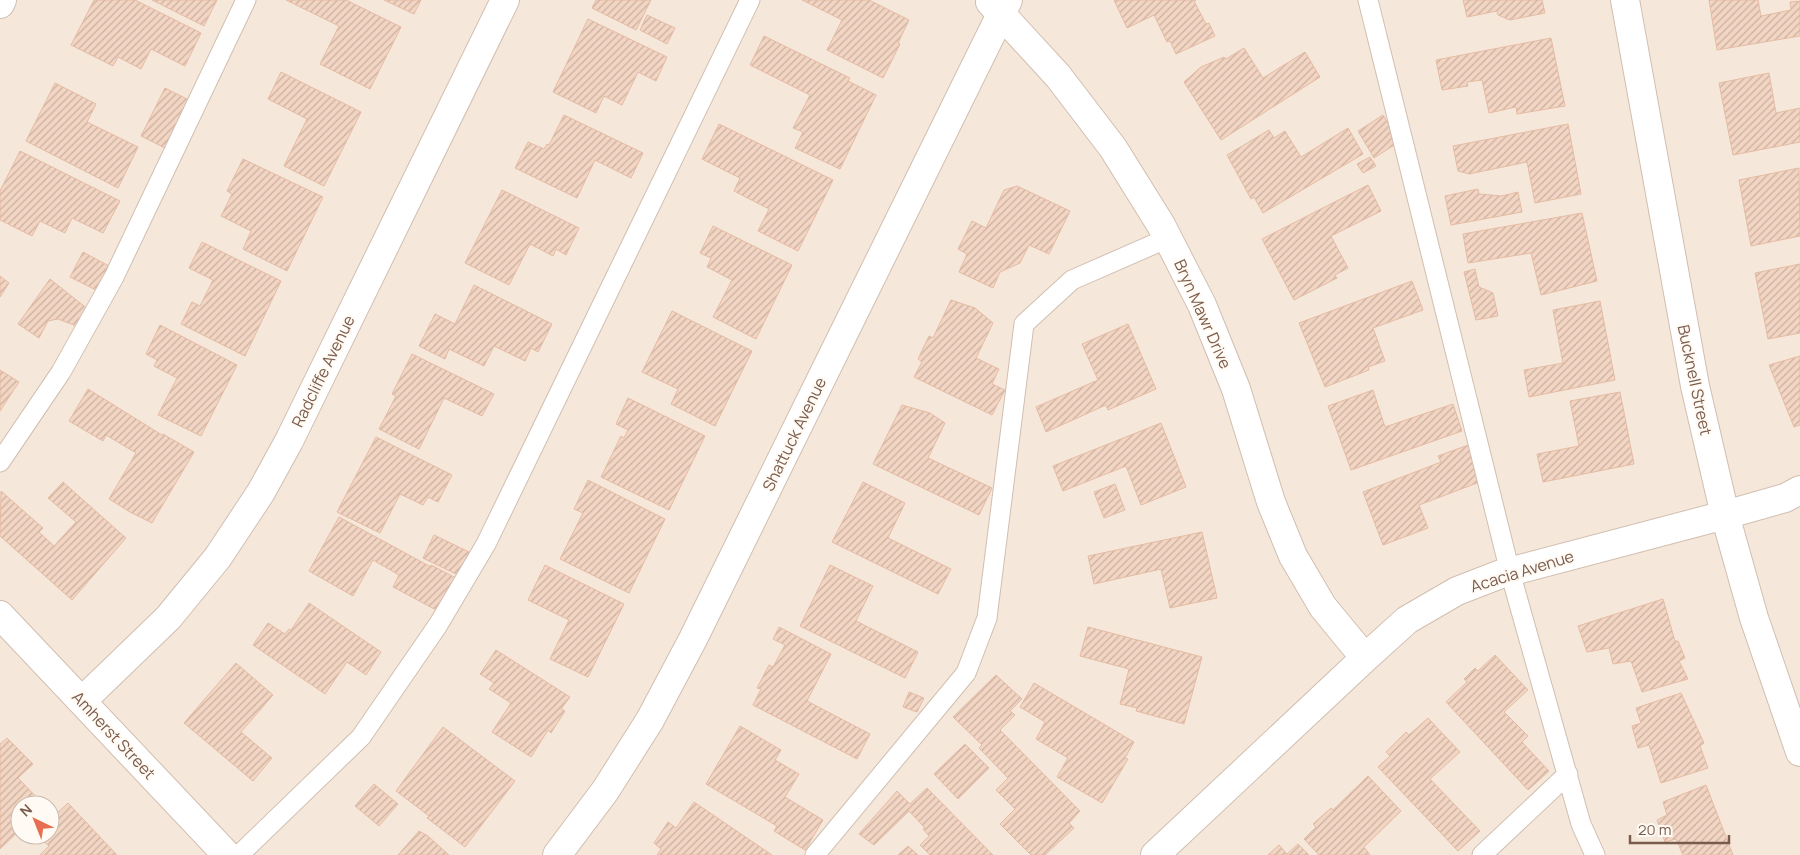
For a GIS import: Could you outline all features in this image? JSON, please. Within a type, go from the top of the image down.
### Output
[{"type":"street","points":[[0,4],[2,0]]},
{"type":"street","name":"Radcliffe Avenue","points":[[82,701],[168,618],[218,557],[261,492],[289,441],[505,0]]},
{"type":"street","name":"Bucknell Street","points":[[1625,0],[1695,386],[1725,515],[1754,618],[1800,752]]},
{"type":"street","name":"Bryn Mawr Drive","points":[[999,4],[1058,76],[1113,148],[1168,238],[1202,305],[1236,389],[1271,502],[1293,556],[1323,607],[1365,658]]},
{"type":"street","name":"Shattuck Avenue","points":[[557,855],[604,791],[650,720],[689,648],[999,4]]},
{"type":"street","name":"Acacia Avenue","points":[[1155,855],[1407,620],[1456,591],[1510,572],[1785,498],[1800,490]]},
{"type":"street","name":"Amherst Street","points":[[0,615],[227,855]]},
{"type":"lane","points":[[0,462],[61,372],[114,277],[246,0]]},
{"type":"lane","points":[[239,855],[360,737],[438,625],[486,544],[750,0]]},
{"type":"lane","points":[[1368,0],[1510,572],[1581,824],[1595,855]]},
{"type":"lane","points":[[815,855],[966,673],[987,618],[1024,324],[1072,280],[1168,238]]},
{"type":"lane","points":[[1482,855],[1568,774]]},
{"type":"shaded area","points":[[0,0],[1800,0],[1800,855],[0,855]]},
{"type":"building","points":[[94,0],[135,0],[201,33],[185,66],[151,49],[141,69],[118,57],[113,66],[71,45]]},
{"type":"building","points":[[152,0],[217,0],[204,26]]},
{"type":"building","points":[[286,0],[346,0],[401,27],[370,89],[320,64],[339,26]]},
{"type":"building","points":[[384,0],[421,0],[414,14]]},
{"type":"building","points":[[596,0],[651,0],[636,30],[592,8]]},
{"type":"building","points":[[802,0],[869,0],[909,20],[898,43],[900,44],[883,78],[827,50],[842,20]]},
{"type":"building","points":[[1114,0],[1196,0],[1194,1],[1206,24],[1209,23],[1215,36],[1176,54],[1170,41],[1167,42],[1154,15],[1127,28]]},
{"type":"building","points":[[1463,0],[1542,0],[1545,13],[1510,20],[1498,15],[1497,11],[1467,17]]},
{"type":"building","points":[[1709,0],[1758,0],[1761,16],[1791,10],[1790,2],[1800,1],[1800,36],[1717,50]]},
{"type":"building","points":[[647,15],[675,28],[667,44],[640,30]]},
{"type":"building","points":[[588,19],[667,57],[656,81],[638,72],[622,105],[604,96],[596,113],[553,92]]},
{"type":"building","points":[[764,36],[850,78],[848,81],[876,95],[840,169],[795,148],[803,132],[793,128],[810,95],[750,65]]},
{"type":"building","points":[[1551,38],[1565,106],[1517,114],[1516,107],[1489,113],[1482,80],[1467,82],[1468,86],[1442,90],[1436,60]]},
{"type":"building","points":[[1244,48],[1263,78],[1305,52],[1320,77],[1221,140],[1184,82],[1201,67],[1224,57],[1226,59]]},
{"type":"building","points":[[281,72],[361,112],[324,186],[284,166],[307,119],[268,99]]},
{"type":"building","points":[[1769,73],[1776,113],[1800,108],[1800,142],[1733,155],[1719,83]]},
{"type":"building","points":[[55,83],[96,104],[87,122],[138,147],[118,188],[26,141]]},
{"type":"building","points":[[165,88],[191,101],[167,149],[141,136]]},
{"type":"building","points":[[564,115],[643,153],[631,178],[595,160],[577,198],[515,168],[528,142],[544,149],[547,144],[549,145]]},
{"type":"building","points":[[1383,115],[1399,142],[1374,158],[1358,131]]},
{"type":"building","points":[[719,124],[833,180],[798,251],[758,231],[769,209],[734,191],[740,178],[702,159]]},
{"type":"building","points":[[1568,124],[1581,194],[1535,203],[1527,162],[1469,174],[1458,171],[1453,146]]},
{"type":"building","points":[[1348,128],[1363,154],[1263,213],[1254,197],[1251,199],[1227,155],[1269,130],[1274,138],[1285,131],[1301,157]]},
{"type":"building","points":[[20,151],[120,201],[103,233],[72,218],[65,233],[40,221],[32,236],[0,220],[0,191]]},
{"type":"building","points":[[1370,157],[1376,166],[1363,173],[1357,164]]},
{"type":"building","points":[[243,159],[323,197],[287,271],[243,249],[251,231],[221,216],[232,194],[227,191]]},
{"type":"building","points":[[1799,168],[1800,236],[1751,246],[1739,180]]},
{"type":"building","points":[[1368,185],[1381,211],[1331,236],[1348,268],[1335,275],[1337,278],[1294,300],[1262,239]]},
{"type":"building","points":[[1017,186],[1070,211],[1049,254],[1029,245],[1020,263],[1000,272],[993,288],[959,272],[967,254],[958,249],[972,221],[986,228],[1004,190]]},
{"type":"building","points":[[1478,189],[1479,194],[1502,196],[1518,192],[1522,212],[1451,225],[1445,196]]},
{"type":"building","points":[[502,190],[579,228],[566,255],[556,249],[553,256],[530,244],[509,285],[465,263]]},
{"type":"building","points":[[1582,213],[1597,281],[1541,295],[1531,253],[1468,263],[1463,234]]},
{"type":"building","points":[[713,226],[792,265],[756,339],[713,317],[732,280],[707,267],[711,258],[700,253]]},
{"type":"building","points":[[202,242],[281,281],[245,356],[181,324],[192,302],[200,306],[213,280],[189,268]]},
{"type":"building","points":[[83,252],[109,266],[96,290],[70,277]]},
{"type":"building","points":[[1800,264],[1800,333],[1768,339],[1755,273]]},
{"type":"building","points":[[1475,269],[1479,287],[1493,293],[1498,316],[1476,320],[1464,272]]},
{"type":"building","points":[[0,276],[9,283],[0,297]]},
{"type":"building","points":[[50,279],[89,310],[79,327],[58,319],[48,321],[39,338],[18,324]]},
{"type":"building","points":[[1412,281],[1423,310],[1373,328],[1385,361],[1368,367],[1369,370],[1325,387],[1299,323]]},
{"type":"building","points":[[474,285],[552,324],[538,352],[531,348],[525,361],[494,346],[484,366],[449,349],[445,359],[419,346],[435,314],[455,324]]},
{"type":"building","points":[[951,300],[975,308],[993,323],[976,358],[999,369],[992,384],[1005,390],[992,415],[914,377],[922,362],[918,359],[929,336],[933,338]]},
{"type":"building","points":[[1600,301],[1615,380],[1529,397],[1524,370],[1563,363],[1553,310]]},
{"type":"building","points":[[672,311],[752,351],[715,426],[671,404],[678,389],[642,372]]},
{"type":"building","points":[[1128,324],[1156,389],[1108,410],[1106,405],[1046,432],[1036,407],[1098,380],[1082,344]]},
{"type":"building","points":[[160,325],[237,365],[201,436],[158,415],[177,378],[154,366],[157,360],[146,354]]},
{"type":"building","points":[[412,354],[494,394],[482,416],[444,398],[419,449],[379,429],[396,396],[392,394]]},
{"type":"building","points":[[1800,356],[1800,425],[1794,427],[1769,365]]},
{"type":"building","points":[[0,370],[19,382],[0,411]]},
{"type":"building","points":[[88,389],[162,435],[194,452],[152,523],[109,499],[136,453],[106,435],[103,441],[69,421]]},
{"type":"building","points":[[1373,390],[1385,427],[1453,404],[1462,431],[1351,470],[1328,406]]},
{"type":"building","points":[[1620,392],[1634,464],[1543,482],[1537,454],[1579,446],[1570,401]]},
{"type":"building","points":[[628,398],[705,436],[669,510],[601,477],[621,436],[624,438],[628,430],[616,424]]},
{"type":"building","points":[[902,405],[930,413],[945,423],[928,458],[992,488],[979,515],[873,464]]},
{"type":"building","points":[[1161,423],[1186,487],[1141,505],[1126,466],[1063,491],[1053,466]]},
{"type":"building","points":[[376,437],[452,475],[438,502],[428,497],[423,505],[400,494],[380,533],[337,512]]},
{"type":"building","points":[[1471,444],[1485,480],[1419,505],[1428,528],[1383,545],[1363,492],[1441,462],[1438,456]]},
{"type":"building","points":[[588,480],[665,519],[629,593],[560,559],[583,513],[574,509]]},
{"type":"building","points":[[63,482],[126,538],[72,600],[0,536],[1,491],[43,528],[39,532],[54,546],[76,522],[48,498]]},
{"type":"building","points":[[863,482],[905,503],[888,538],[951,569],[938,594],[832,542]]},
{"type":"building","points":[[1115,484],[1125,510],[1104,518],[1094,492]]},
{"type":"building","points":[[339,517],[431,567],[431,565],[456,578],[438,611],[393,587],[399,575],[373,560],[353,596],[309,571]]},
{"type":"building","points":[[1202,532],[1217,598],[1170,608],[1161,569],[1094,584],[1088,556]]},
{"type":"building","points":[[434,535],[469,552],[458,575],[423,558]]},
{"type":"building","points":[[545,565],[624,604],[588,677],[550,659],[569,620],[528,600]]},
{"type":"building","points":[[830,565],[873,586],[856,621],[918,652],[905,678],[800,626]]},
{"type":"building","points":[[1663,599],[1675,641],[1678,641],[1685,658],[1679,661],[1688,679],[1642,692],[1631,661],[1613,664],[1609,648],[1587,652],[1578,626]]},
{"type":"building","points":[[309,603],[381,652],[366,675],[347,662],[325,694],[253,645],[268,623],[285,634],[289,629],[291,630]]},
{"type":"building","points":[[779,627],[831,654],[807,701],[870,734],[857,759],[753,705],[761,689],[757,688],[769,665],[773,667],[785,645],[773,639]]},
{"type":"building","points":[[1088,627],[1202,657],[1184,724],[1136,711],[1137,708],[1120,704],[1129,669],[1080,656]]},
{"type":"building","points":[[496,650],[570,697],[561,709],[565,711],[551,733],[548,730],[531,757],[492,732],[511,703],[489,689],[494,683],[480,674]]},
{"type":"building","points":[[1495,655],[1528,690],[1504,712],[1528,736],[1522,742],[1549,771],[1528,790],[1446,702],[1467,682],[1464,679],[1475,668],[1478,671]]},
{"type":"building","points":[[236,663],[273,695],[241,732],[272,758],[253,781],[184,723]]},
{"type":"building","points":[[996,675],[1022,699],[1010,711],[1015,715],[1000,730],[1080,811],[1069,823],[1074,828],[1045,855],[1031,855],[1000,824],[1015,809],[996,790],[1008,778],[979,748],[982,745],[953,717]]},
{"type":"building","points":[[1034,683],[1134,742],[1125,758],[1128,759],[1102,803],[1057,777],[1068,758],[1036,739],[1045,722],[1020,707]]},
{"type":"building","points":[[909,692],[924,698],[917,712],[903,707]]},
{"type":"building","points":[[1681,693],[1704,743],[1700,746],[1708,768],[1661,783],[1649,745],[1638,748],[1632,726],[1641,723],[1636,708]]},
{"type":"building","points":[[1428,718],[1460,752],[1430,779],[1480,831],[1458,851],[1378,767],[1390,756],[1386,752],[1406,732],[1409,735]]},
{"type":"building","points":[[740,726],[781,750],[775,760],[799,774],[785,797],[823,820],[805,850],[774,831],[777,826],[706,784]]},
{"type":"building","points":[[443,727],[515,781],[465,847],[396,791]]},
{"type":"building","points":[[7,738],[33,764],[18,778],[34,795],[10,795],[10,840],[0,849],[0,744]]},
{"type":"building","points":[[965,744],[989,768],[958,799],[934,774]]},
{"type":"building","points":[[1368,776],[1401,811],[1364,847],[1370,855],[1319,855],[1304,839],[1316,827],[1313,824],[1331,808],[1333,810]]},
{"type":"building","points":[[374,784],[398,804],[379,826],[355,806]]},
{"type":"building","points":[[1706,785],[1733,855],[1683,855],[1676,839],[1665,842],[1657,820],[1667,815],[1663,802]]},
{"type":"building","points":[[927,788],[993,855],[930,855],[920,845],[929,836],[923,829],[925,828],[909,811],[874,845],[859,834],[897,791],[910,804]]},
{"type":"building","points":[[694,802],[772,855],[657,855],[661,849],[654,843],[668,822],[676,828]]},
{"type":"building","points":[[68,803],[117,855],[40,855],[48,845],[60,845],[60,811]]},
{"type":"building","points":[[419,831],[428,836],[449,855],[398,855]]},
{"type":"building","points":[[1298,844],[1309,855],[1268,855],[1279,845],[1287,854]]},
{"type":"building","points":[[908,846],[918,855],[898,855]]}]
